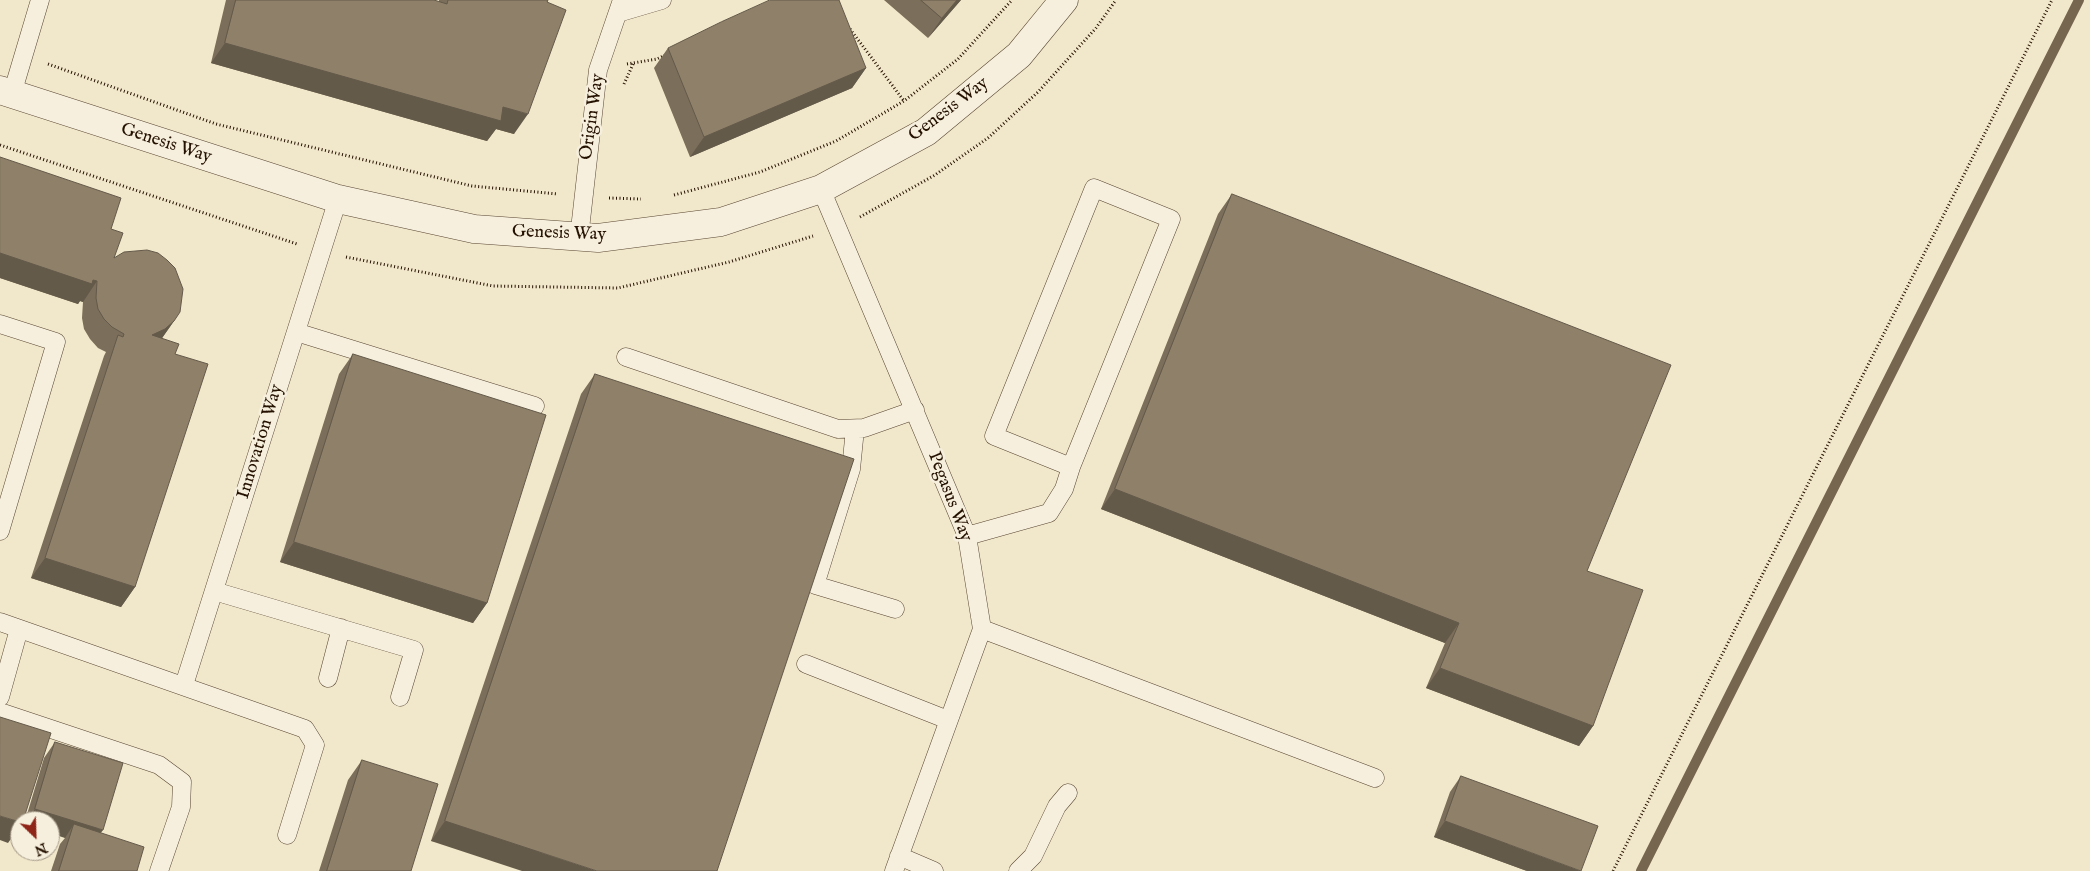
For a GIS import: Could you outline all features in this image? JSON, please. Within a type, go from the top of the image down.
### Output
[{"type":"street","name":"Genesis Way","points":[[6,92],[338,199],[474,229],[598,238],[721,222],[820,189],[926,132],[1019,55],[1064,0]]},
{"type":"lane","points":[[6,92],[24,56],[40,0]]},
{"type":"lane","points":[[620,7],[662,0]]},
{"type":"lane","name":"Origin Way","points":[[579,238],[598,70],[620,7]]},
{"type":"lane","points":[[967,536],[1048,513],[1064,489],[1071,467],[1172,219],[1094,188],[994,436],[1071,467]]},
{"type":"lane","name":"Pegasus Way","points":[[820,189],[967,536],[982,629],[897,864]]},
{"type":"lane","name":"Innovation Way","points":[[184,686],[338,199]]},
{"type":"lane","points":[[0,324],[56,342],[0,531]]},
{"type":"lane","points":[[296,332],[536,406]]},
{"type":"lane","points":[[626,358],[838,429],[864,428],[915,410]]},
{"type":"lane","points":[[854,429],[851,469],[815,585],[895,608]]},
{"type":"lane","points":[[214,591],[414,650],[400,697]]},
{"type":"lane","points":[[0,622],[305,728],[315,745],[287,835]]},
{"type":"lane","points":[[328,678],[341,628]]},
{"type":"lane","points":[[0,697],[19,629]]},
{"type":"lane","points":[[982,629],[1375,778]]},
{"type":"lane","points":[[806,664],[948,720]]},
{"type":"lane","points":[[0,712],[159,765],[182,782],[180,807],[160,871]]},
{"type":"lane","points":[[1018,871],[1033,856],[1057,806],[1068,793]]},
{"type":"lane","points":[[897,864],[934,871]]},
{"type":"path","name":"Genesis Way","points":[[666,197],[760,172],[836,142],[904,101],[958,59],[1012,0]]},
{"type":"path","points":[[1613,871],[2052,0]]},
{"type":"path","points":[[846,23],[904,101]]},
{"type":"path","points":[[598,70],[657,59],[666,54]]},
{"type":"path","name":"Genesis Way","points":[[24,56],[216,124],[472,186],[648,200]]},
{"type":"building","points":[[236,0],[434,0],[447,4],[448,0],[548,0],[547,2],[566,10],[528,114],[503,107],[501,121],[225,43]]},
{"type":"building","points":[[770,0],[839,0],[866,68],[704,137],[668,48]]},
{"type":"building","points":[[921,0],[957,0],[942,18]]},
{"type":"building","points":[[0,157],[121,198],[111,229],[123,233],[114,258],[124,252],[147,250],[158,253],[175,268],[183,289],[180,312],[174,321],[165,329],[152,335],[179,344],[175,354],[208,364],[135,587],[45,558],[118,335],[123,337],[124,334],[112,327],[98,309],[96,298],[97,281],[93,280],[92,284],[0,253]]},
{"type":"building","points":[[1232,194],[1671,365],[1587,571],[1643,590],[1593,726],[1440,668],[1459,623],[1115,489]]},
{"type":"building","points":[[353,354],[546,415],[487,603],[294,542]]},
{"type":"building","points":[[595,374],[854,459],[717,871],[597,871],[445,821]]},
{"type":"building","points":[[0,717],[51,733],[26,811],[10,811],[10,819],[0,816]]},
{"type":"building","points":[[55,742],[123,763],[103,830],[60,817],[60,811],[35,809]]},
{"type":"building","points":[[362,760],[438,784],[411,871],[327,871]]},
{"type":"building","points":[[1461,776],[1598,826],[1581,871],[1445,821]]},
{"type":"building","points":[[74,824],[144,847],[137,871],[59,871]]},
{"type":"waterway","points":[[1641,871],[2079,0]]}]
